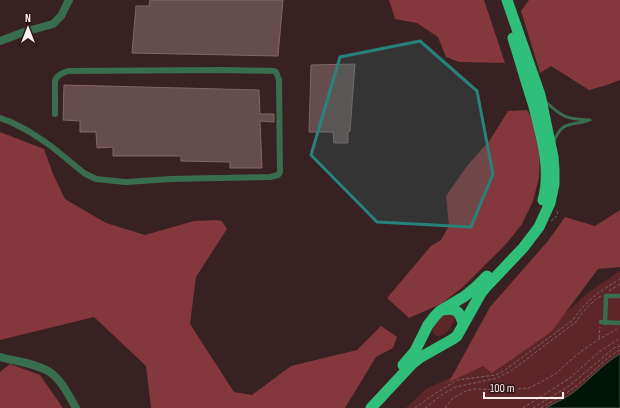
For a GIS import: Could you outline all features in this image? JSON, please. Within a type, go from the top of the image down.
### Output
[{"type":"highway","points":[[363,408],[404,365],[415,351],[432,320],[442,310],[465,296],[477,286],[517,244],[535,219],[541,207],[546,186],[546,164],[537,119],[528,86],[500,0]]},
{"type":"highway","points":[[371,408],[412,364],[457,336],[476,301],[486,287],[532,237],[550,203],[554,184],[554,170],[541,98],[507,0]]},
{"type":"highway","points":[[442,310],[455,310],[462,316],[463,324]]},
{"type":"highway","points":[[425,332],[437,343],[446,344]]},
{"type":"street","points":[[0,41],[24,32],[53,24],[61,16],[69,0]]},
{"type":"street","points":[[0,118],[30,132],[51,146],[84,173],[96,179],[126,182],[171,178],[270,177],[280,172],[279,80],[276,72],[274,71],[68,71],[59,75],[55,81],[55,114]]},
{"type":"street","points":[[0,122],[11,122]]},
{"type":"street","points":[[620,296],[606,296],[603,302],[603,322],[620,323]]},
{"type":"street","points":[[1,359],[34,366],[50,372],[61,384],[76,408]]},
{"type":"lane","points":[[541,98],[557,113],[567,118],[590,120],[563,126],[557,133],[551,148]]},
{"type":"path","points":[[551,218],[549,223],[558,216],[557,211],[553,212]]},
{"type":"path","points":[[415,408],[457,380],[496,375],[505,370],[573,320],[588,300],[620,279]]},
{"type":"path","points":[[607,292],[620,284]]},
{"type":"path","points":[[425,408],[456,386],[497,378],[512,371],[576,322],[582,312],[596,299],[602,296]]},
{"type":"path","points":[[445,408],[453,398],[466,391],[474,389],[505,390],[529,388],[542,382],[555,374],[579,353],[620,326]]},
{"type":"path","points":[[523,408],[570,378],[599,352],[620,338]]},
{"type":"path","points":[[533,408],[569,386],[614,348],[620,346]]},
{"type":"path","points":[[541,408],[581,383],[603,362],[620,350]]},
{"type":"highlighted area","points":[[420,41],[477,91],[493,174],[471,227],[377,222],[311,155],[340,57]]},
{"type":"shaded area","points":[[389,0],[484,0],[505,63],[459,62],[446,57],[438,37],[417,23],[395,19]]},
{"type":"shaded area","points":[[529,0],[620,0],[620,80],[589,90],[551,66],[540,73],[521,11]]},
{"type":"shaded area","points":[[527,110],[538,128],[540,151],[539,178],[533,201],[522,224],[507,243],[463,287],[441,304],[409,318],[387,298],[431,246],[441,240],[449,226],[446,196],[467,166],[490,140],[508,111]]},
{"type":"shaded area","points":[[0,132],[44,149],[53,174],[65,199],[106,223],[145,235],[194,221],[222,221],[227,229],[196,277],[190,324],[234,392],[252,395],[291,366],[357,350],[381,326],[397,337],[393,348],[376,357],[345,408],[151,408],[146,366],[94,317],[0,340]]},
{"type":"shaded area","points":[[620,210],[620,267],[598,269],[551,332],[492,373],[483,366],[449,382],[490,307],[548,241],[565,217],[595,226]]},
{"type":"shaded area","points":[[620,271],[620,360],[554,408],[406,408],[426,389],[535,339],[589,292]]},
{"type":"shaded area","points":[[451,312],[456,317],[452,325],[445,334],[436,336],[432,331],[435,325],[442,317]]},
{"type":"shaded area","points":[[620,354],[620,408],[546,408],[571,394],[613,358]]},
{"type":"shaded area","points":[[10,364],[40,375],[63,408],[0,408],[0,372]]},
{"type":"building","points":[[150,0],[283,0],[278,56],[132,53],[136,6],[149,6]]},
{"type":"building","points":[[355,64],[348,143],[334,143],[333,132],[309,132],[311,65]]},
{"type":"building","points":[[64,85],[259,90],[260,114],[274,114],[274,122],[260,121],[262,168],[230,168],[230,162],[181,161],[181,156],[113,156],[113,147],[97,148],[96,132],[80,132],[80,121],[63,120]]}]
